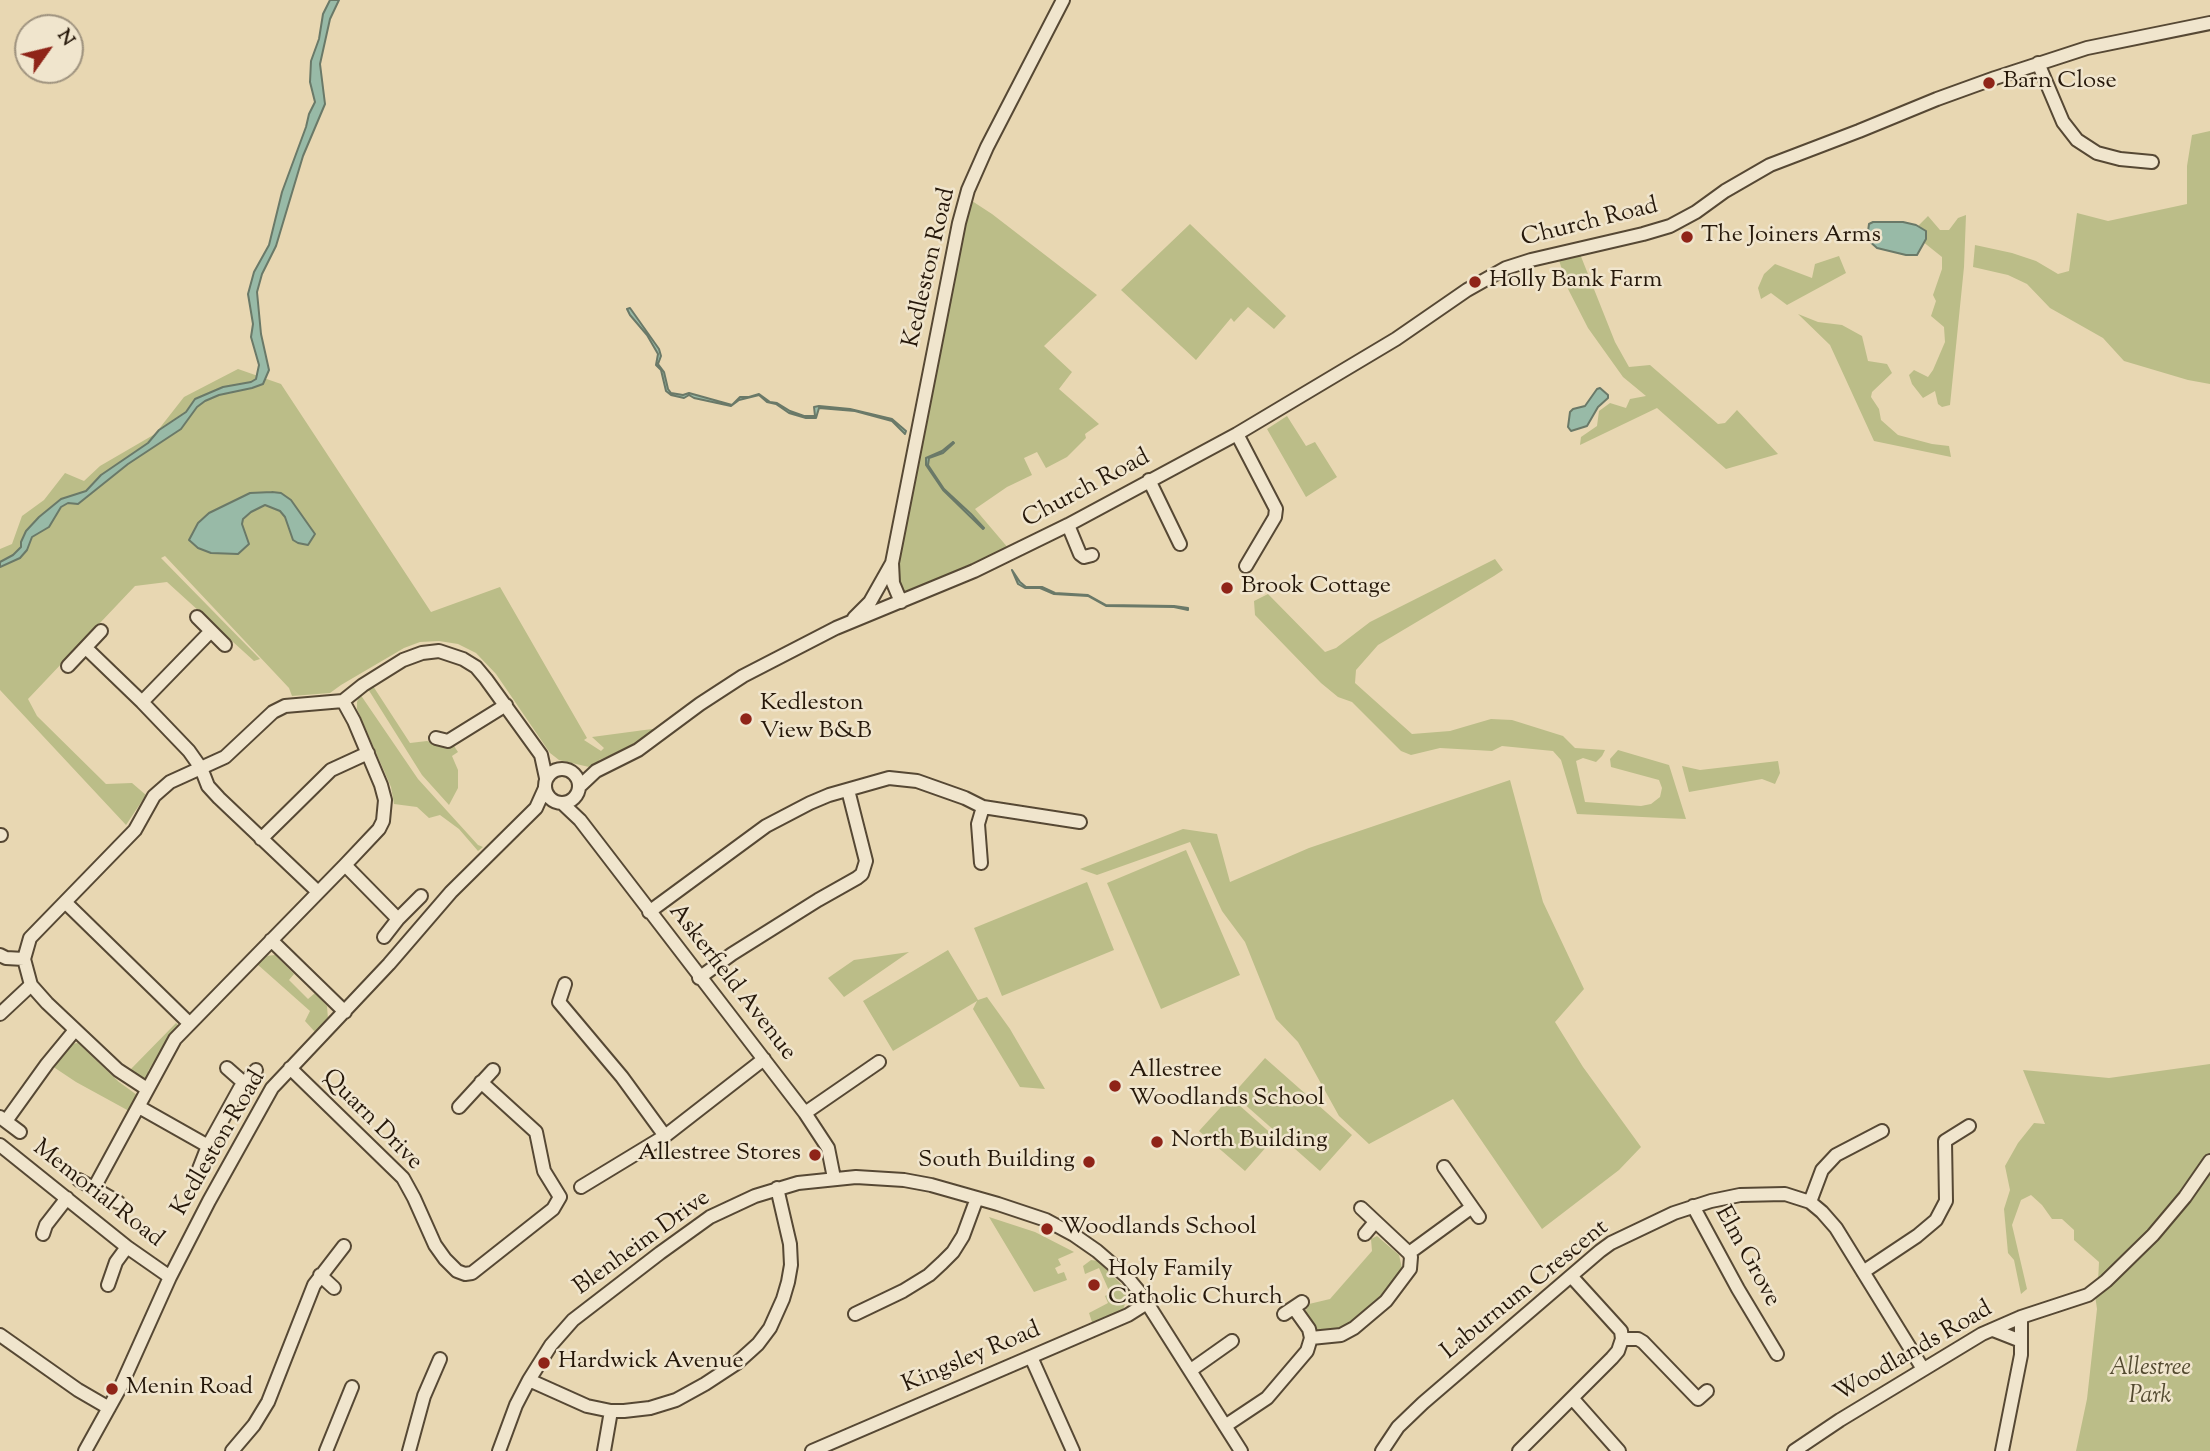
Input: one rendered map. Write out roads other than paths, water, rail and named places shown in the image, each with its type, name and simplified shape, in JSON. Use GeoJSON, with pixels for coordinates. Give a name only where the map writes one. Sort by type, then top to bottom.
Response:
{"type":"FeatureCollection","features":[{"type":"Feature","properties":{"kind":"street","name":"Kedleston Road"},"geometry":{"type":"LineString","coordinates":[[578,791],[596,771],[638,750],[719,690],[848,623],[897,604],[892,563],[959,223],[968,190],[987,147],[1063,0]]}},
{"type":"Feature","properties":{"kind":"street","name":"Church Road"},"geometry":{"type":"LineString","coordinates":[[897,604],[974,571],[1068,525],[1237,434],[1396,339],[1467,290],[1506,268],[1670,226],[1770,165],[1944,96],[2038,63],[2114,41],[2210,23]]}},
{"type":"Feature","properties":{"kind":"street"},"geometry":{"type":"LineString","coordinates":[[2038,63],[2063,122],[2077,140],[2096,153],[2120,159],[2152,162]]}},
{"type":"Feature","properties":{"kind":"street"},"geometry":{"type":"LineString","coordinates":[[1237,434],[1276,509],[1275,517],[1246,566]]}},
{"type":"Feature","properties":{"kind":"street"},"geometry":{"type":"LineString","coordinates":[[1149,480],[1180,544]]}},
{"type":"Feature","properties":{"kind":"street"},"geometry":{"type":"LineString","coordinates":[[1068,525],[1080,554],[1084,557],[1092,555]]}},
{"type":"Feature","properties":{"kind":"street","name":"Kedleston Road"},"geometry":{"type":"LineString","coordinates":[[848,623],[864,609],[892,563]]}},
{"type":"Feature","properties":{"kind":"street"},"geometry":{"type":"LineString","coordinates":[[882,582],[897,604]]}},
{"type":"Feature","properties":{"kind":"street"},"geometry":{"type":"LineString","coordinates":[[197,617],[226,645]]}},
{"type":"Feature","properties":{"kind":"street"},"geometry":{"type":"LineString","coordinates":[[68,666],[101,631]]}},
{"type":"Feature","properties":{"kind":"street"},"geometry":{"type":"LineString","coordinates":[[142,702],[211,631]]}},
{"type":"Feature","properties":{"kind":"street"},"geometry":{"type":"LineString","coordinates":[[86,648],[189,751],[201,768],[208,786],[318,892]]}},
{"type":"Feature","properties":{"kind":"street"},"geometry":{"type":"LineString","coordinates":[[147,1089],[118,1070],[31,985],[24,960],[30,939],[135,830],[160,790],[170,782],[234,750],[273,712],[285,706],[343,701],[403,660],[422,653],[439,651],[463,659],[476,667],[541,755],[578,779],[578,791],[570,801],[550,799],[541,755]]}},
{"type":"Feature","properties":{"kind":"street"},"geometry":{"type":"LineString","coordinates":[[94,1188],[175,1039],[379,829],[385,811],[381,785],[343,701]]}},
{"type":"Feature","properties":{"kind":"street"},"geometry":{"type":"LineString","coordinates":[[436,738],[459,743],[506,705]]}},
{"type":"Feature","properties":{"kind":"street"},"geometry":{"type":"LineString","coordinates":[[261,839],[331,770],[368,753]]}},
{"type":"Feature","properties":{"kind":"street"},"geometry":{"type":"LineString","coordinates":[[545,783],[553,770],[567,770]]}},
{"type":"Feature","properties":{"kind":"street","name":"Kedleston Road"},"geometry":{"type":"LineString","coordinates":[[567,770],[596,771]]}},
{"type":"Feature","properties":{"kind":"street"},"geometry":{"type":"LineString","coordinates":[[649,912],[766,826],[810,803],[889,778],[908,779],[983,807],[1048,822],[1080,822]]}},
{"type":"Feature","properties":{"kind":"street","name":"Kedleston Road"},"geometry":{"type":"LineString","coordinates":[[85,1451],[125,1378],[170,1276],[265,1099],[290,1068],[345,1012],[452,892],[536,808],[545,783]]}},
{"type":"Feature","properties":{"kind":"street"},"geometry":{"type":"LineString","coordinates":[[699,978],[741,948],[862,874],[866,861],[848,790]]}},
{"type":"Feature","properties":{"kind":"street","name":"Askerfield Avenue"},"geometry":{"type":"LineString","coordinates":[[578,791],[580,820]]}},
{"type":"Feature","properties":{"kind":"street","name":"Kedleston Road"},"geometry":{"type":"LineString","coordinates":[[536,808],[559,802]]}},
{"type":"Feature","properties":{"kind":"street","name":"Askerfield Avenue"},"geometry":{"type":"LineString","coordinates":[[559,802],[580,820],[699,978],[806,1113],[828,1147],[834,1178]]}},
{"type":"Feature","properties":{"kind":"street"},"geometry":{"type":"LineString","coordinates":[[981,863],[986,847],[978,824],[983,807]]}},
{"type":"Feature","properties":{"kind":"street"},"geometry":{"type":"LineString","coordinates":[[345,865],[398,919]]}},
{"type":"Feature","properties":{"kind":"street"},"geometry":{"type":"LineString","coordinates":[[384,937],[421,896]]}},
{"type":"Feature","properties":{"kind":"street"},"geometry":{"type":"LineString","coordinates":[[65,902],[188,1023]]}},
{"type":"Feature","properties":{"kind":"street"},"geometry":{"type":"LineString","coordinates":[[271,940],[345,1012]]}},
{"type":"Feature","properties":{"kind":"street"},"geometry":{"type":"LineString","coordinates":[[0,955],[24,960]]}},
{"type":"Feature","properties":{"kind":"street"},"geometry":{"type":"LineString","coordinates":[[0,1014],[31,985]]}},
{"type":"Feature","properties":{"kind":"street"},"geometry":{"type":"LineString","coordinates":[[546,1008],[559,1002],[565,985]]}},
{"type":"Feature","properties":{"kind":"street"},"geometry":{"type":"LineString","coordinates":[[559,1002],[622,1077],[665,1136]]}},
{"type":"Feature","properties":{"kind":"street"},"geometry":{"type":"LineString","coordinates":[[20,1132],[3,1119],[75,1030]]}},
{"type":"Feature","properties":{"kind":"street"},"geometry":{"type":"LineString","coordinates":[[581,1186],[665,1136],[764,1059]]}},
{"type":"Feature","properties":{"kind":"street"},"geometry":{"type":"LineString","coordinates":[[227,1068],[244,1083]]}},
{"type":"Feature","properties":{"kind":"street","name":"Quarn Drive"},"geometry":{"type":"LineString","coordinates":[[290,1068],[403,1178],[435,1245],[445,1259],[461,1273],[472,1273],[554,1209],[560,1197],[544,1171],[536,1132],[481,1082]]}},
{"type":"Feature","properties":{"kind":"street"},"geometry":{"type":"LineString","coordinates":[[806,1113],[876,1068]]}},
{"type":"Feature","properties":{"kind":"street"},"geometry":{"type":"LineString","coordinates":[[199,1169],[208,1146],[244,1083],[256,1070]]}},
{"type":"Feature","properties":{"kind":"street"},"geometry":{"type":"LineString","coordinates":[[459,1107],[493,1070]]}},
{"type":"Feature","properties":{"kind":"street"},"geometry":{"type":"LineString","coordinates":[[139,1107],[208,1146]]}},
{"type":"Feature","properties":{"kind":"street"},"geometry":{"type":"LineString","coordinates":[[1863,1272],[1936,1220],[1945,1201],[1939,1142],[1969,1126]]}},
{"type":"Feature","properties":{"kind":"street"},"geometry":{"type":"LineString","coordinates":[[1882,1131],[1836,1155],[1822,1170],[1810,1202],[1829,1219],[1923,1369]]}},
{"type":"Feature","properties":{"kind":"street","name":"Memorial Road"},"geometry":{"type":"LineString","coordinates":[[0,1145],[127,1247],[170,1276]]}},
{"type":"Feature","properties":{"kind":"street","name":"Woodlands Road"},"geometry":{"type":"LineString","coordinates":[[1794,1451],[1923,1369],[1993,1330],[2021,1317],[2088,1295],[2153,1235],[2185,1197],[2210,1161]]}},
{"type":"Feature","properties":{"kind":"street"},"geometry":{"type":"LineString","coordinates":[[1409,1253],[1476,1212],[1444,1167]]}},
{"type":"Feature","properties":{"kind":"street","name":"Blenheim Drive"},"geometry":{"type":"LineString","coordinates":[[499,1451],[505,1431],[529,1380],[551,1345],[573,1320],[692,1228],[719,1212],[777,1188],[834,1178],[878,1178],[931,1185],[1046,1220],[1074,1235],[1115,1266],[1136,1288],[1241,1451]]}},
{"type":"Feature","properties":{"kind":"street"},"geometry":{"type":"LineString","coordinates":[[79,1181],[118,1202]]}},
{"type":"Feature","properties":{"kind":"street"},"geometry":{"type":"LineString","coordinates":[[529,1380],[587,1406],[611,1411],[650,1408],[687,1395],[737,1363],[764,1336],[783,1299],[790,1265],[788,1232],[777,1188]]}},
{"type":"Feature","properties":{"kind":"street","name":"Laburnum Crescent"},"geometry":{"type":"LineString","coordinates":[[1382,1451],[1398,1427],[1423,1403],[1611,1243],[1693,1206],[1724,1198],[1785,1194],[1810,1202]]}},
{"type":"Feature","properties":{"kind":"street"},"geometry":{"type":"LineString","coordinates":[[43,1234],[46,1225],[67,1198]]}},
{"type":"Feature","properties":{"kind":"street"},"geometry":{"type":"LineString","coordinates":[[855,1314],[903,1291],[929,1275],[942,1263],[963,1236],[977,1198]]}},
{"type":"Feature","properties":{"kind":"street","name":"Elm Grove"},"geometry":{"type":"LineString","coordinates":[[1693,1206],[1738,1289],[1767,1325],[1777,1354]]}},
{"type":"Feature","properties":{"kind":"street"},"geometry":{"type":"LineString","coordinates":[[1311,1338],[1341,1335],[1354,1328],[1386,1301],[1406,1277],[1411,1263],[1409,1253],[1361,1208]]}},
{"type":"Feature","properties":{"kind":"street"},"geometry":{"type":"LineString","coordinates":[[1364,1234],[1375,1222]]}},
{"type":"Feature","properties":{"kind":"street"},"geometry":{"type":"LineString","coordinates":[[232,1451],[254,1425],[268,1402],[307,1300],[320,1275],[344,1246]]}},
{"type":"Feature","properties":{"kind":"street"},"geometry":{"type":"LineString","coordinates":[[108,1285],[116,1262],[127,1247]]}},
{"type":"Feature","properties":{"kind":"street"},"geometry":{"type":"LineString","coordinates":[[320,1275],[334,1288]]}},
{"type":"Feature","properties":{"kind":"street"},"geometry":{"type":"LineString","coordinates":[[1519,1451],[1612,1358],[1622,1339],[1621,1331],[1571,1276]]}},
{"type":"Feature","properties":{"kind":"street","name":"Kingsley Road"},"geometry":{"type":"LineString","coordinates":[[812,1451],[839,1445],[1128,1315],[1147,1303]]}},
{"type":"Feature","properties":{"kind":"street"},"geometry":{"type":"LineString","coordinates":[[1225,1426],[1275,1391],[1304,1355],[1311,1338],[1309,1329],[1293,1308]]}},
{"type":"Feature","properties":{"kind":"street"},"geometry":{"type":"LineString","coordinates":[[2002,1451],[2020,1362],[2021,1317]]}},
{"type":"Feature","properties":{"kind":"street"},"geometry":{"type":"LineString","coordinates":[[1993,1330],[2021,1341]]}},
{"type":"Feature","properties":{"kind":"street"},"geometry":{"type":"LineString","coordinates":[[0,1335],[95,1402],[109,1408]]}},
{"type":"Feature","properties":{"kind":"street"},"geometry":{"type":"LineString","coordinates":[[1622,1339],[1638,1339],[1643,1342],[1698,1399],[1707,1391]]}},
{"type":"Feature","properties":{"kind":"street"},"geometry":{"type":"LineString","coordinates":[[1191,1370],[1232,1341]]}},
{"type":"Feature","properties":{"kind":"street"},"geometry":{"type":"LineString","coordinates":[[1031,1357],[1073,1451]]}},
{"type":"Feature","properties":{"kind":"street"},"geometry":{"type":"LineString","coordinates":[[409,1451],[424,1396],[440,1359]]}},
{"type":"Feature","properties":{"kind":"street"},"geometry":{"type":"LineString","coordinates":[[326,1451],[352,1387]]}},
{"type":"Feature","properties":{"kind":"street"},"geometry":{"type":"LineString","coordinates":[[1572,1398],[1619,1451]]}},
{"type":"Feature","properties":{"kind":"street"},"geometry":{"type":"LineString","coordinates":[[604,1451],[611,1411]]}},
{"type":"Feature","properties":{"kind":"place","name":"Barn Close"},"geometry":{"type":"Point","coordinates":[1989,83]}},
{"type":"Feature","properties":{"kind":"place","name":"The Joiners Arms"},"geometry":{"type":"Point","coordinates":[1687,237]}},
{"type":"Feature","properties":{"kind":"place","name":"Holly Bank Farm"},"geometry":{"type":"Point","coordinates":[1475,282]}},
{"type":"Feature","properties":{"kind":"place","name":"Brook Cottage"},"geometry":{"type":"Point","coordinates":[1227,588]}},
{"type":"Feature","properties":{"kind":"place","name":"Kedleston View B&B"},"geometry":{"type":"Point","coordinates":[746,719]}},
{"type":"Feature","properties":{"kind":"place","name":"Allestree Woodlands School"},"geometry":{"type":"Point","coordinates":[1115,1086]}},
{"type":"Feature","properties":{"kind":"place","name":"North Building"},"geometry":{"type":"Point","coordinates":[1157,1142]}},
{"type":"Feature","properties":{"kind":"place","name":"Allestree Stores"},"geometry":{"type":"Point","coordinates":[815,1155]}},
{"type":"Feature","properties":{"kind":"place","name":"South Building"},"geometry":{"type":"Point","coordinates":[1089,1162]}},
{"type":"Feature","properties":{"kind":"place","name":"Woodlands School"},"geometry":{"type":"Point","coordinates":[1047,1229]}},
{"type":"Feature","properties":{"kind":"place","name":"Holy Family Catholic Church"},"geometry":{"type":"Point","coordinates":[1094,1285]}},
{"type":"Feature","properties":{"kind":"place","name":"Hardwick Avenue"},"geometry":{"type":"Point","coordinates":[544,1363]}},
{"type":"Feature","properties":{"kind":"place","name":"Menin Road"},"geometry":{"type":"Point","coordinates":[112,1389]}},
{"type":"Feature","properties":{"kind":"park label","name":"Allestree Park"},"geometry":{"type":"Point","coordinates":[2150,1384]}}]}
